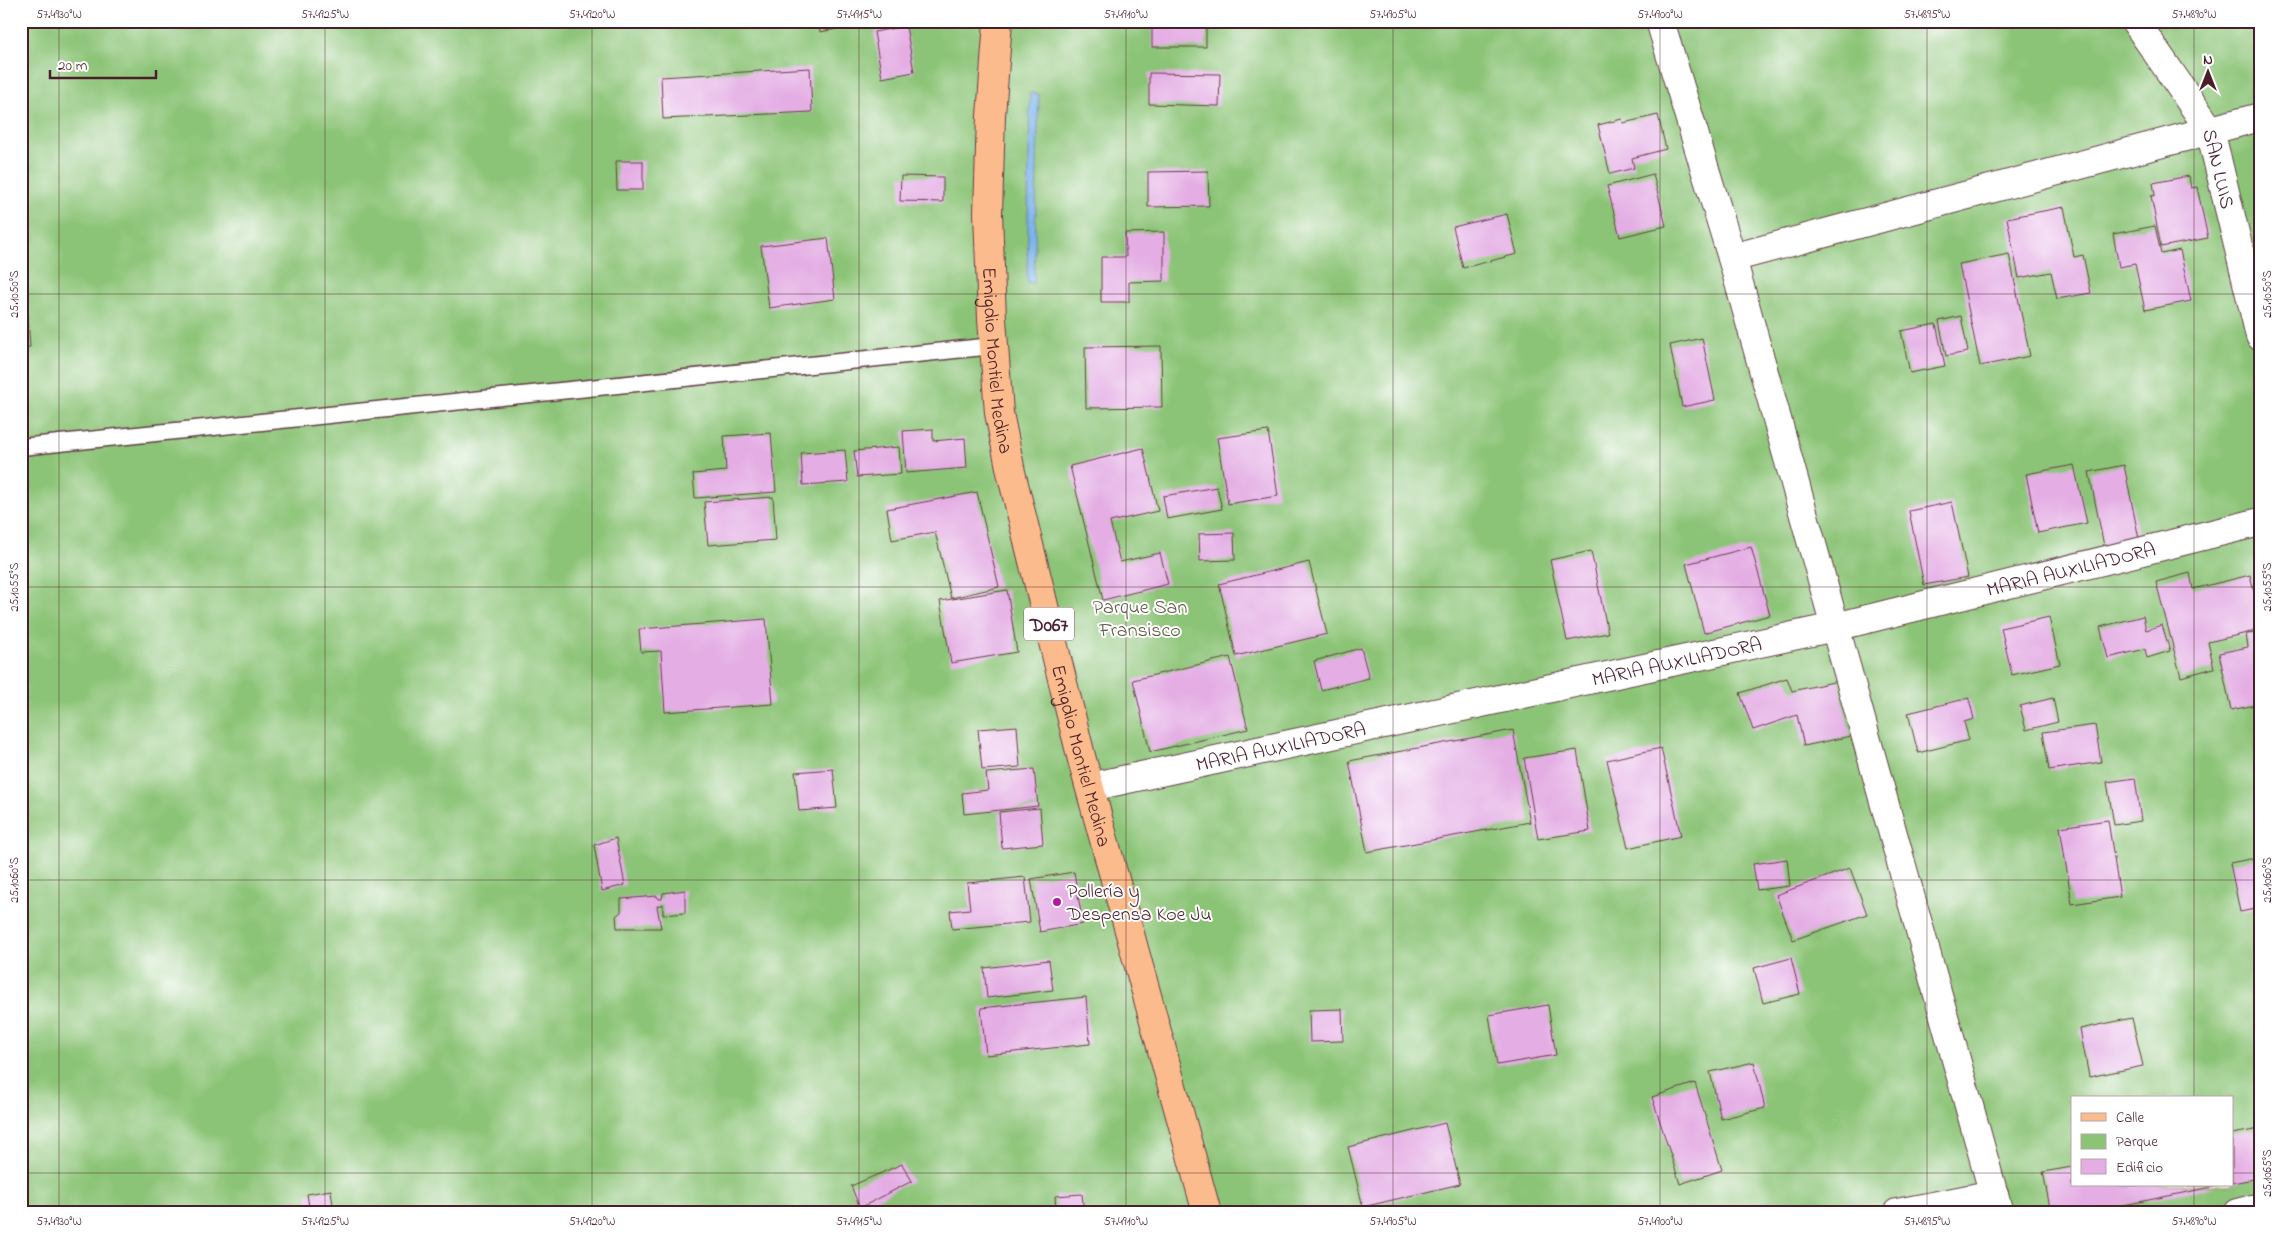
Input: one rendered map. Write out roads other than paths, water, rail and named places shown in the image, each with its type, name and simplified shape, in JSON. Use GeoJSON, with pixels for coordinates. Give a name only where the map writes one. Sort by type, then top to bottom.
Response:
{"type":"FeatureCollection","features":[{"type":"Feature","properties":{"kind":"main road","name":"Emigdio Montiel Medina"},"geometry":{"type":"LineString","coordinates":[[998,21],[991,116],[989,203],[993,346],[999,413],[1011,472],[1090,787],[1208,1213]]}},
{"type":"Feature","properties":{"kind":"street"},"geometry":{"type":"LineString","coordinates":[[1660,21],[1732,258],[1997,1203],[1897,1213]]}},
{"type":"Feature","properties":{"kind":"street","name":"SAN LUIS"},"geometry":{"type":"LineString","coordinates":[[2134,21],[2210,130],[2260,336]]}},
{"type":"Feature","properties":{"kind":"street"},"geometry":{"type":"LineString","coordinates":[[1732,258],[2260,117]]}},
{"type":"Feature","properties":{"kind":"street","name":"MARIA AUXILIADORA"},"geometry":{"type":"LineString","coordinates":[[1090,787],[1835,627],[2260,522]]}},
{"type":"Feature","properties":{"kind":"street"},"geometry":{"type":"LineString","coordinates":[[2237,1213],[2260,1208]]}},
{"type":"Feature","properties":{"kind":"lane"},"geometry":{"type":"LineString","coordinates":[[21,447],[993,346]]}},
{"type":"Feature","properties":{"kind":"water"},"geometry":{"type":"Polygon","coordinates":[[[1030,93],[1039,94],[1034,283],[1027,282],[1030,93]]]}},
{"type":"Feature","properties":{"kind":"place","name":"Pollería y Despensa Koe Ju"},"geometry":{"type":"Point","coordinates":[1057,902]}},
{"type":"Feature","properties":{"kind":"park label","name":"Parque San Fransisco"},"geometry":{"type":"Point","coordinates":[1140,618]}}]}
